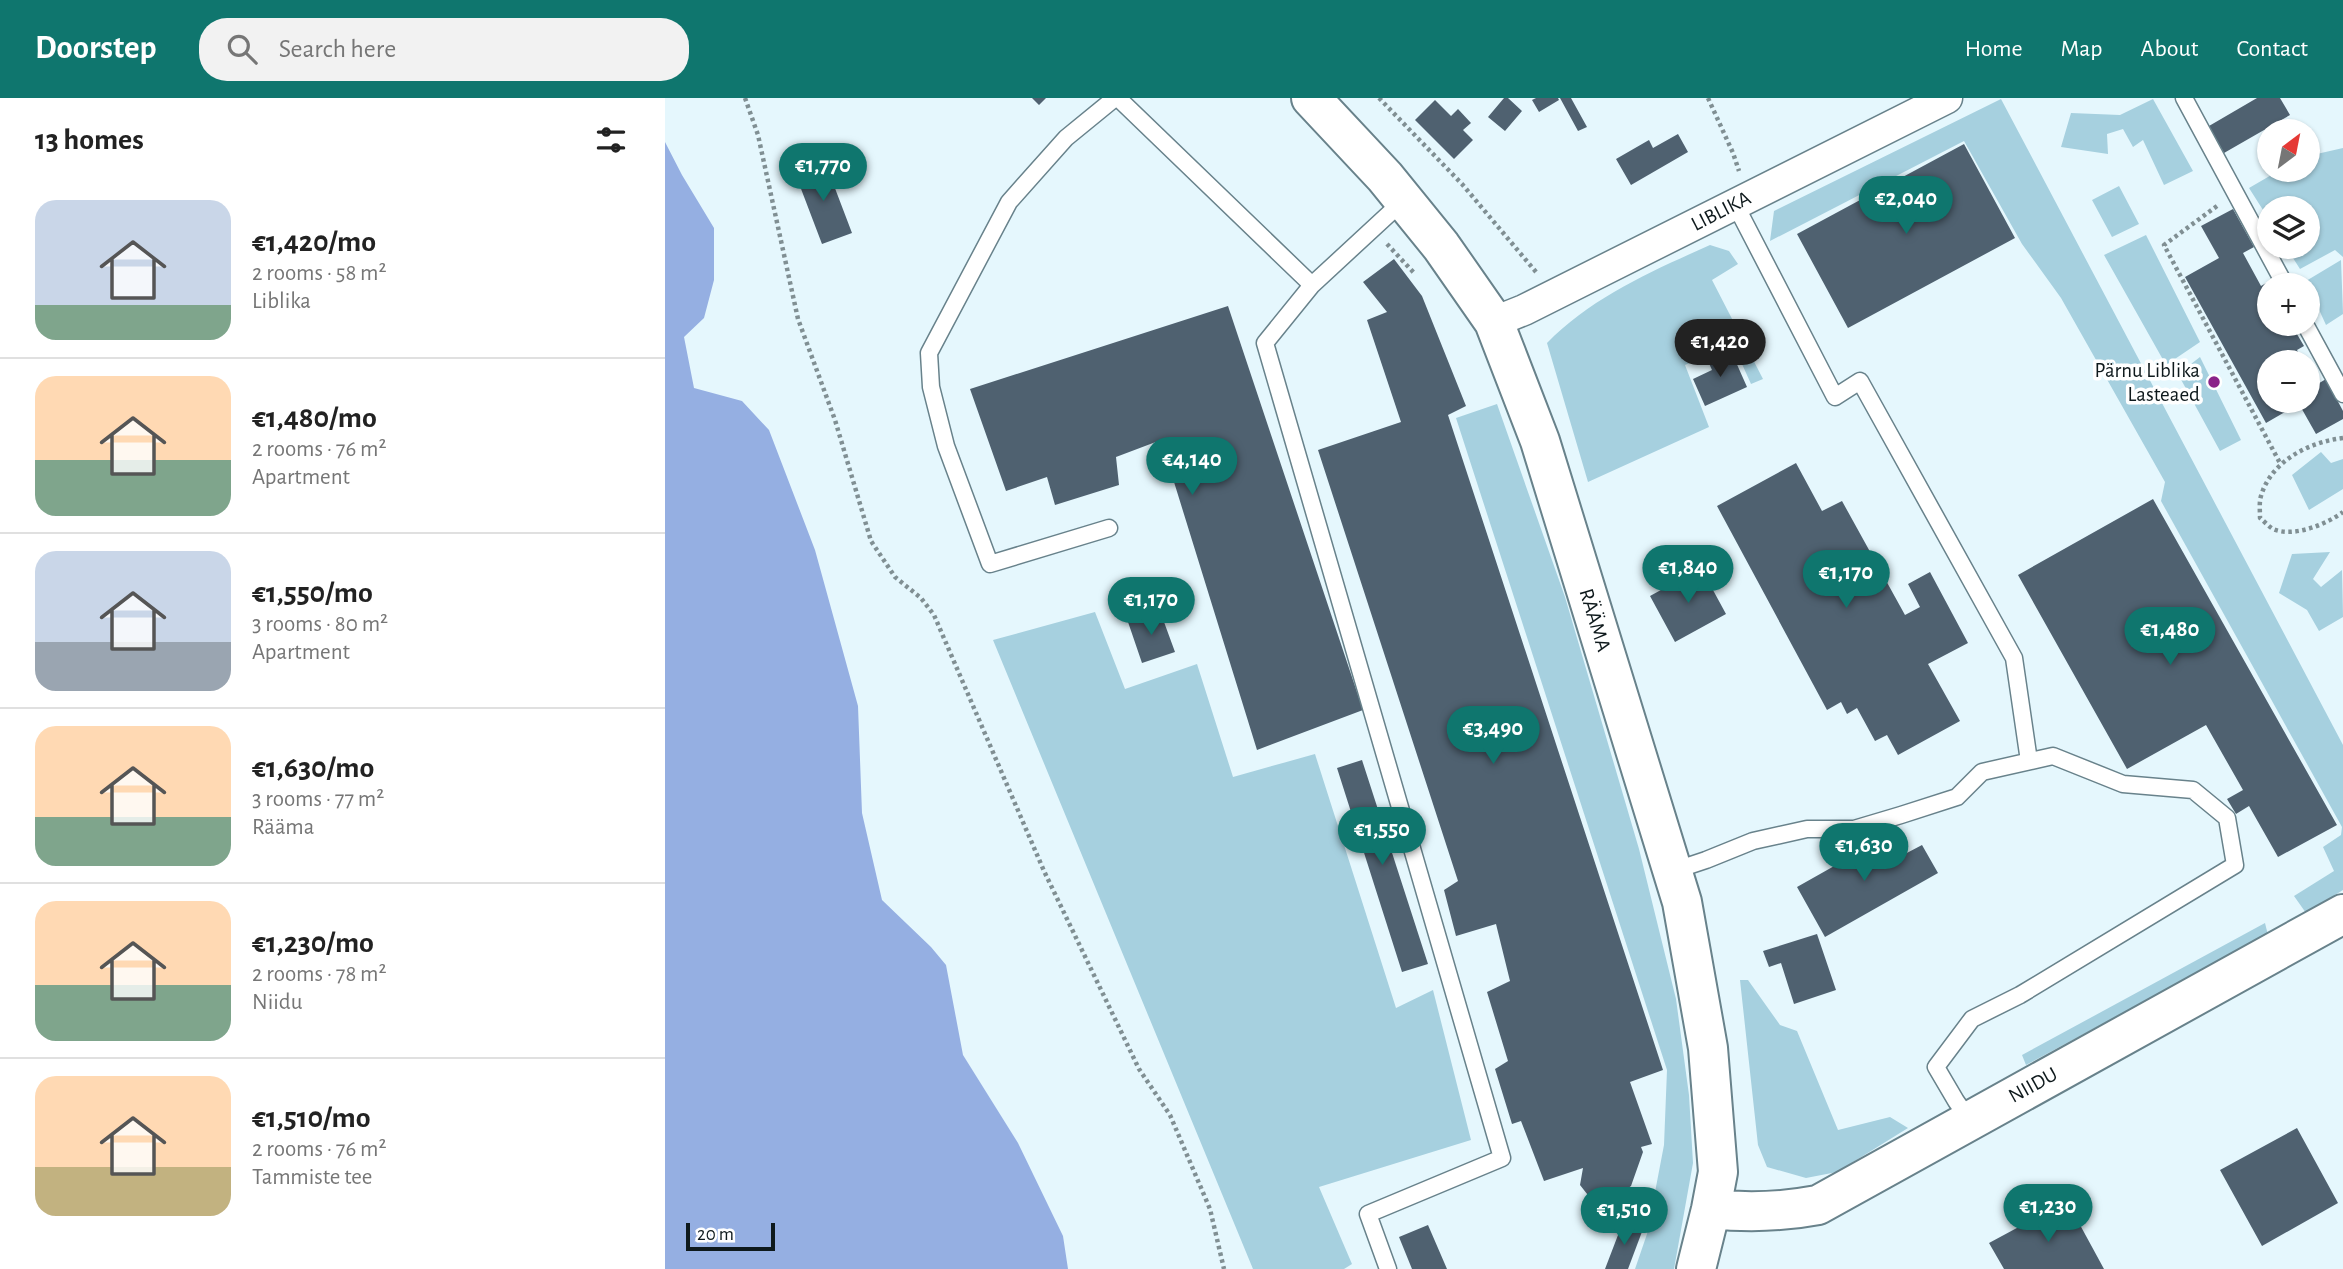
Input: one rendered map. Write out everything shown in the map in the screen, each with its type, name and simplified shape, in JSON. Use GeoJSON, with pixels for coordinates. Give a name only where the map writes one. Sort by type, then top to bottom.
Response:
{"type":"FeatureCollection","features":[{"type":"Feature","properties":{"kind":"main road","name":"RÄÄMA"},"geometry":{"type":"LineString","coordinates":[[1311,98],[1404,200],[1441,246],[1493,323],[1540,441],[1682,902],[1708,1048],[1718,1172],[1696,1269]]}},
{"type":"Feature","properties":{"kind":"main road","name":"NIIDU"},"geometry":{"type":"LineString","coordinates":[[1711,1209],[1753,1213],[1818,1205],[2343,914]]}},
{"type":"Feature","properties":{"kind":"street","name":"LIBLIKA"},"geometry":{"type":"LineString","coordinates":[[1493,323],[1555,295],[1947,98]]}},
{"type":"Feature","properties":{"kind":"lane"},"geometry":{"type":"LineString","coordinates":[[1109,528],[990,564],[946,446],[931,387],[929,353],[1009,202],[1066,138],[1117,98],[1312,285]]}},
{"type":"Feature","properties":{"kind":"lane"},"geometry":{"type":"LineString","coordinates":[[2184,98],[2278,273]]}},
{"type":"Feature","properties":{"kind":"lane"},"geometry":{"type":"LineString","coordinates":[[1388,1269],[1367,1214],[1502,1158],[1265,343],[1312,285],[1404,200]]}},
{"type":"Feature","properties":{"kind":"lane"},"geometry":{"type":"LineString","coordinates":[[1741,201],[1835,397],[1860,381],[2014,658],[2029,761]]}},
{"type":"Feature","properties":{"kind":"lane"},"geometry":{"type":"LineString","coordinates":[[2312,336],[2343,394]]}},
{"type":"Feature","properties":{"kind":"lane"},"geometry":{"type":"LineString","coordinates":[[1672,871],[1753,841],[1807,830],[1854,829],[1901,816],[1957,797],[1982,772],[2053,756],[2123,784],[2193,790],[2227,818],[2235,865],[2020,995],[1972,1019],[1936,1067],[1970,1121]]}},
{"type":"Feature","properties":{"kind":"path"},"geometry":{"type":"LineString","coordinates":[[745,98],[758,135],[798,319],[835,421],[871,541],[895,577],[922,598],[934,615],[1044,871],[1139,1069],[1170,1115],[1210,1209],[1224,1269]]}},
{"type":"Feature","properties":{"kind":"path"},"geometry":{"type":"LineString","coordinates":[[1379,98],[1462,184],[1555,295]]}},
{"type":"Feature","properties":{"kind":"path"},"geometry":{"type":"LineString","coordinates":[[1708,98],[1733,153],[1741,201]]}},
{"type":"Feature","properties":{"kind":"path"},"geometry":{"type":"LineString","coordinates":[[2235,193],[2164,245],[2281,465]]}},
{"type":"Feature","properties":{"kind":"path"},"geometry":{"type":"LineString","coordinates":[[1373,229],[1415,274]]}},
{"type":"Feature","properties":{"kind":"path"},"geometry":{"type":"LineString","coordinates":[[2343,438],[2329,439],[2308,447],[2270,475],[2260,498],[2260,518],[2272,528],[2283,531],[2305,530],[2343,512]]}},
{"type":"Feature","properties":{"kind":"shaded area"},"geometry":{"type":"Polygon","coordinates":[[[2001,99],[2343,745],[2343,890],[2306,913],[2294,896],[2334,871],[2323,847],[2341,835],[2342,827],[2161,501],[2165,482],[2061,298],[2022,244],[1964,141],[1770,241],[1774,211],[2001,99]]]}},
{"type":"Feature","properties":{"kind":"shaded area"},"geometry":{"type":"Polygon","coordinates":[[[2153,99],[2193,171],[2164,185],[2143,140],[2133,147],[2123,129],[2107,134],[2108,154],[2061,147],[2071,113],[2120,115],[2153,99]]]}},
{"type":"Feature","properties":{"kind":"shaded area"},"geometry":{"type":"Polygon","coordinates":[[[2343,148],[2343,257],[2335,250],[2320,258],[2320,196],[2257,196],[2257,201],[2249,188],[2259,182],[2321,182],[2321,153],[2343,148]]]}},
{"type":"Feature","properties":{"kind":"shaded area"},"geometry":{"type":"Polygon","coordinates":[[[2119,186],[2139,224],[2112,237],[2092,200],[2119,186]]]}},
{"type":"Feature","properties":{"kind":"shaded area"},"geometry":{"type":"Polygon","coordinates":[[[2146,235],[2200,342],[2166,365],[2104,255],[2146,235]]]}},
{"type":"Feature","properties":{"kind":"shaded area"},"geometry":{"type":"Polygon","coordinates":[[[1710,245],[1729,251],[1738,264],[1712,280],[1763,379],[1751,384],[1733,344],[1685,365],[1709,427],[1588,482],[1547,343],[1583,312],[1624,286],[1710,245]]]}},
{"type":"Feature","properties":{"kind":"shaded area"},"geometry":{"type":"Polygon","coordinates":[[[2294,259],[2318,259],[2300,269],[2294,259]]]}},
{"type":"Feature","properties":{"kind":"shaded area"},"geometry":{"type":"Polygon","coordinates":[[[2341,260],[2343,314],[2326,325],[2320,312],[2319,273],[2341,260]]]}},
{"type":"Feature","properties":{"kind":"shaded area"},"geometry":{"type":"Polygon","coordinates":[[[2200,357],[2241,440],[2220,451],[2178,374],[2200,357]]]}},
{"type":"Feature","properties":{"kind":"shaded area"},"geometry":{"type":"Polygon","coordinates":[[[1497,404],[1565,597],[1639,849],[1676,999],[1689,1095],[1693,1163],[1674,1269],[1635,1269],[1647,1234],[1664,1145],[1667,1070],[1456,418],[1497,404]]]}},
{"type":"Feature","properties":{"kind":"shaded area"},"geometry":{"type":"Polygon","coordinates":[[[2321,452],[2331,463],[2343,459],[2343,489],[2309,510],[2292,475],[2321,452]]]}},
{"type":"Feature","properties":{"kind":"shaded area"},"geometry":{"type":"Polygon","coordinates":[[[2330,552],[2313,579],[2321,587],[2342,570],[2343,617],[2319,631],[2307,610],[2279,593],[2292,554],[2330,552]]]}},
{"type":"Feature","properties":{"kind":"shaded area"},"geometry":{"type":"Polygon","coordinates":[[[1095,612],[1125,689],[1197,664],[1233,777],[1315,754],[1396,1008],[1433,990],[1471,1140],[1319,1187],[1352,1264],[1344,1269],[1253,1269],[993,640],[1095,612]]]}},
{"type":"Feature","properties":{"kind":"shaded area"},"geometry":{"type":"Polygon","coordinates":[[[2265,923],[2268,935],[2026,1065],[2022,1055],[2265,923]]]}},
{"type":"Feature","properties":{"kind":"shaded area"},"geometry":{"type":"Polygon","coordinates":[[[1740,980],[1748,980],[1780,1025],[1797,1031],[1838,1130],[1890,1117],[1908,1128],[1837,1172],[1806,1178],[1767,1167],[1758,1145],[1740,980]]]}},
{"type":"Feature","properties":{"kind":"water"},"geometry":{"type":"Polygon","coordinates":[[[665,142],[714,228],[714,280],[704,318],[684,337],[694,388],[742,401],[769,430],[815,550],[858,706],[862,813],[882,900],[946,965],[963,1055],[1018,1143],[1063,1236],[1068,1269],[665,1269],[665,142]]]}},
{"type":"Feature","properties":{"kind":"building"},"geometry":{"type":"Polygon","coordinates":[[[1032,98],[1046,98],[1039,105],[1032,98]]]}},
{"type":"Feature","properties":{"kind":"building"},"geometry":{"type":"Polygon","coordinates":[[[1504,98],[1508,98],[1522,111],[1505,131],[1488,117],[1504,98]]]}},
{"type":"Feature","properties":{"kind":"building"},"geometry":{"type":"Polygon","coordinates":[[[1560,98],[1571,98],[1587,127],[1578,131],[1560,98]]]}},
{"type":"Feature","properties":{"kind":"building"},"geometry":{"type":"Polygon","coordinates":[[[2257,98],[2280,98],[2290,115],[2283,119],[2257,119],[2257,134],[2224,153],[2209,126],[2257,98]]]}},
{"type":"Feature","properties":{"kind":"building"},"geometry":{"type":"Polygon","coordinates":[[[1435,100],[1451,116],[1458,109],[1471,123],[1463,130],[1473,140],[1454,159],[1415,120],[1435,100]]]}},
{"type":"Feature","properties":{"kind":"building"},"geometry":{"type":"Polygon","coordinates":[[[1532,100],[1559,100],[1539,112],[1532,100]]]}},
{"type":"Feature","properties":{"kind":"building"},"geometry":{"type":"Polygon","coordinates":[[[1678,134],[1688,152],[1631,185],[1616,159],[1649,140],[1653,148],[1678,134]]]}},
{"type":"Feature","properties":{"kind":"building"},"geometry":{"type":"Polygon","coordinates":[[[1964,144],[2015,238],[1848,328],[1797,234],[1964,144]]]}},
{"type":"Feature","properties":{"kind":"building"},"geometry":{"type":"Polygon","coordinates":[[[825,162],[852,233],[822,244],[795,173],[825,162]]]}},
{"type":"Feature","properties":{"kind":"building"},"geometry":{"type":"Polygon","coordinates":[[[2233,209],[2254,247],[2243,253],[2257,279],[2257,336],[2298,336],[2304,346],[2297,350],[2257,350],[2257,407],[2185,277],[2219,258],[2201,226],[2233,209]]]}},
{"type":"Feature","properties":{"kind":"building"},"geometry":{"type":"Polygon","coordinates":[[[1394,259],[1422,296],[1466,406],[1448,415],[1663,1070],[1630,1082],[1652,1144],[1641,1147],[1643,1152],[1631,1186],[1612,1200],[1591,1199],[1580,1185],[1583,1168],[1544,1181],[1521,1121],[1512,1124],[1495,1069],[1508,1061],[1487,992],[1510,981],[1496,924],[1456,936],[1444,890],[1458,881],[1318,450],[1401,422],[1367,320],[1387,312],[1363,282],[1394,259]]]}},
{"type":"Feature","properties":{"kind":"building"},"geometry":{"type":"Polygon","coordinates":[[[1228,306],[1363,710],[1257,750],[1161,440],[1116,457],[1119,485],[1055,505],[1047,477],[1006,491],[970,389],[1228,306]]]}},
{"type":"Feature","properties":{"kind":"building"},"geometry":{"type":"Polygon","coordinates":[[[1731,351],[1747,387],[1705,406],[1693,379],[1712,370],[1708,361],[1731,351]]]}},
{"type":"Feature","properties":{"kind":"building"},"geometry":{"type":"Polygon","coordinates":[[[2326,379],[2343,411],[2343,419],[2316,434],[2304,413],[2320,413],[2320,383],[2326,379]]]}},
{"type":"Feature","properties":{"kind":"building"},"geometry":{"type":"Polygon","coordinates":[[[2260,413],[2283,413],[2266,423],[2260,413]]]}},
{"type":"Feature","properties":{"kind":"building"},"geometry":{"type":"Polygon","coordinates":[[[1796,463],[1822,511],[1842,501],[1905,615],[1920,607],[1908,584],[1930,572],[1968,643],[1928,664],[1960,721],[1898,755],[1887,735],[1875,741],[1857,708],[1847,714],[1841,702],[1827,710],[1717,506],[1796,463]]]}},
{"type":"Feature","properties":{"kind":"building"},"geometry":{"type":"Polygon","coordinates":[[[2153,499],[2337,825],[2278,857],[2249,806],[2236,814],[2227,799],[2243,790],[2206,725],[2127,769],[2018,575],[2153,499]]]}},
{"type":"Feature","properties":{"kind":"building"},"geometry":{"type":"Polygon","coordinates":[[[1701,568],[1726,614],[1675,642],[1650,596],[1701,568]]]}},
{"type":"Feature","properties":{"kind":"building"},"geometry":{"type":"Polygon","coordinates":[[[1160,611],[1175,652],[1142,663],[1128,622],[1160,611]]]}},
{"type":"Feature","properties":{"kind":"building"},"geometry":{"type":"Polygon","coordinates":[[[1362,760],[1428,964],[1402,972],[1337,768],[1362,760]]]}},
{"type":"Feature","properties":{"kind":"building"},"geometry":{"type":"Polygon","coordinates":[[[1891,834],[1903,855],[1922,845],[1938,873],[1825,937],[1797,887],[1891,834]]]}},
{"type":"Feature","properties":{"kind":"building"},"geometry":{"type":"Polygon","coordinates":[[[1817,934],[1836,990],[1794,1004],[1781,963],[1769,967],[1763,951],[1817,934]]]}},
{"type":"Feature","properties":{"kind":"building"},"geometry":{"type":"Polygon","coordinates":[[[2297,1128],[2338,1203],[2262,1246],[2220,1170],[2297,1128]]]}},
{"type":"Feature","properties":{"kind":"building"},"geometry":{"type":"Polygon","coordinates":[[[2067,1201],[2104,1269],[2004,1269],[1989,1243],[2067,1201]]]}},
{"type":"Feature","properties":{"kind":"building"},"geometry":{"type":"Polygon","coordinates":[[[1623,1222],[1643,1229],[1628,1269],[1605,1269],[1623,1222]]]}},
{"type":"Feature","properties":{"kind":"building"},"geometry":{"type":"Polygon","coordinates":[[[1428,1225],[1447,1269],[1412,1269],[1399,1237],[1428,1225]]]}},
{"type":"Feature","properties":{"kind":"place","name":"Pärnu Liblika Lasteaed"},"geometry":{"type":"Point","coordinates":[2214,382]}}]}
